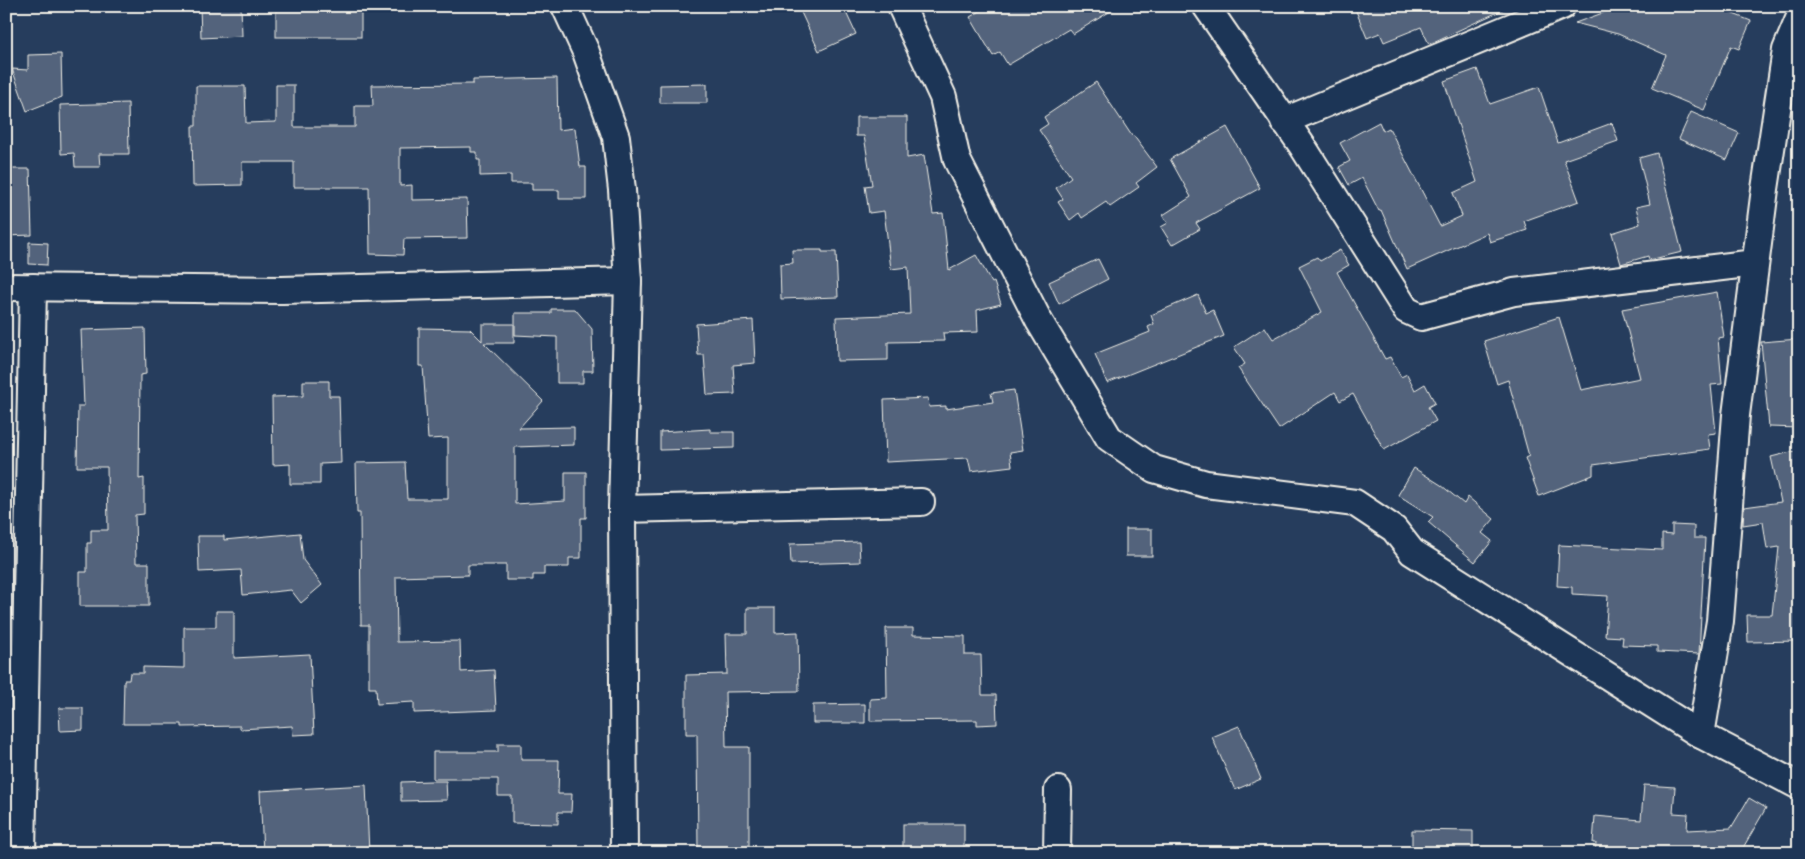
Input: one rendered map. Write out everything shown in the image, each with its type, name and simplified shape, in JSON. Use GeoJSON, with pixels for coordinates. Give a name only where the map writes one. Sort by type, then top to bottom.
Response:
{"type":"FeatureCollection","features":[{"type":"Feature","properties":{"kind":"street"},"geometry":{"type":"LineString","coordinates":[[566,6],[586,52],[616,137],[622,190],[628,281],[622,509],[624,853]]}},
{"type":"Feature","properties":{"kind":"street"},"geometry":{"type":"LineString","coordinates":[[902,6],[943,97],[957,160],[1039,321],[1109,438],[1154,469],[1206,484],[1355,502],[1394,529],[1412,552],[1701,735],[1799,786]]}},
{"type":"Feature","properties":{"kind":"street"},"geometry":{"type":"LineString","coordinates":[[1206,6],[1303,147],[1406,310],[1420,317],[1514,292],[1755,262]]}},
{"type":"Feature","properties":{"kind":"street"},"geometry":{"type":"LineString","coordinates":[[1284,121],[1562,6]]}},
{"type":"Feature","properties":{"kind":"street"},"geometry":{"type":"LineString","coordinates":[[1701,735],[1720,621],[1736,415],[1755,262],[1786,50],[1799,19]]}},
{"type":"Feature","properties":{"kind":"street"},"geometry":{"type":"LineString","coordinates":[[6,287],[282,290],[628,281]]}},
{"type":"Feature","properties":{"kind":"street"},"geometry":{"type":"LineString","coordinates":[[22,853],[33,287]]}},
{"type":"Feature","properties":{"kind":"street"},"geometry":{"type":"LineString","coordinates":[[622,509],[921,502]]}},
{"type":"Feature","properties":{"kind":"street"},"geometry":{"type":"LineString","coordinates":[[1057,853],[1058,790]]}},
{"type":"Feature","properties":{"kind":"building"},"geometry":{"type":"Polygon","coordinates":[[[200,6],[241,6],[242,36],[201,38],[200,6]]]}},
{"type":"Feature","properties":{"kind":"building"},"geometry":{"type":"Polygon","coordinates":[[[276,6],[361,6],[361,37],[276,37],[276,6]]]}},
{"type":"Feature","properties":{"kind":"building"},"geometry":{"type":"Polygon","coordinates":[[[798,6],[843,6],[856,34],[819,51],[798,6]]]}},
{"type":"Feature","properties":{"kind":"building"},"geometry":{"type":"Polygon","coordinates":[[[989,6],[1119,6],[1073,34],[1069,29],[1008,65],[1000,52],[993,56],[970,17],[989,6]]]}},
{"type":"Feature","properties":{"kind":"building"},"geometry":{"type":"Polygon","coordinates":[[[1354,6],[1511,6],[1429,44],[1421,27],[1384,42],[1380,33],[1367,38],[1354,6]]]}},
{"type":"Feature","properties":{"kind":"building"},"geometry":{"type":"Polygon","coordinates":[[[1622,6],[1713,6],[1751,21],[1739,49],[1731,46],[1704,110],[1652,88],[1666,55],[1618,34],[1575,23],[1622,6]]]}},
{"type":"Feature","properties":{"kind":"building"},"geometry":{"type":"Polygon","coordinates":[[[61,54],[62,97],[27,111],[12,69],[28,70],[28,55],[61,54]]]}},
{"type":"Feature","properties":{"kind":"building"},"geometry":{"type":"Polygon","coordinates":[[[1477,69],[1490,104],[1539,87],[1558,143],[1612,123],[1618,141],[1564,160],[1579,201],[1524,221],[1527,230],[1490,242],[1487,233],[1407,269],[1381,210],[1379,211],[1362,178],[1349,185],[1339,167],[1350,161],[1340,143],[1379,122],[1383,131],[1389,128],[1440,226],[1462,216],[1453,193],[1477,182],[1444,81],[1477,69]]]}},
{"type":"Feature","properties":{"kind":"building"},"geometry":{"type":"Polygon","coordinates":[[[557,78],[558,130],[575,128],[580,167],[586,167],[586,199],[559,199],[559,190],[532,190],[532,183],[511,183],[511,175],[480,176],[480,160],[477,160],[477,152],[471,152],[471,147],[400,148],[400,186],[412,185],[412,200],[467,199],[468,238],[404,239],[403,255],[370,254],[369,187],[294,187],[294,162],[242,162],[242,185],[193,186],[192,126],[196,126],[196,86],[245,86],[246,123],[276,122],[276,85],[294,85],[294,127],[355,127],[355,106],[373,106],[372,85],[473,84],[473,80],[557,78]]]}},
{"type":"Feature","properties":{"kind":"building"},"geometry":{"type":"Polygon","coordinates":[[[1096,82],[1132,136],[1157,167],[1136,183],[1139,187],[1110,207],[1106,202],[1082,218],[1079,213],[1070,220],[1058,202],[1063,199],[1056,188],[1071,177],[1039,130],[1048,124],[1044,117],[1096,82]]]}},
{"type":"Feature","properties":{"kind":"building"},"geometry":{"type":"Polygon","coordinates":[[[707,84],[707,103],[660,103],[660,85],[707,84]]]}},
{"type":"Feature","properties":{"kind":"building"},"geometry":{"type":"Polygon","coordinates":[[[128,103],[129,154],[99,154],[100,167],[75,167],[74,153],[61,154],[60,105],[128,103]]]}},
{"type":"Feature","properties":{"kind":"building"},"geometry":{"type":"Polygon","coordinates":[[[1691,112],[1739,133],[1727,160],[1679,139],[1691,112]]]}},
{"type":"Feature","properties":{"kind":"building"},"geometry":{"type":"Polygon","coordinates":[[[856,117],[907,117],[907,158],[924,155],[933,214],[943,213],[949,270],[976,255],[992,283],[994,282],[1001,304],[977,310],[978,332],[943,333],[944,341],[888,342],[888,360],[837,361],[836,317],[910,314],[908,267],[891,269],[884,211],[869,213],[865,186],[872,185],[864,136],[856,136],[856,117]]]}},
{"type":"Feature","properties":{"kind":"building"},"geometry":{"type":"Polygon","coordinates":[[[1227,127],[1260,188],[1196,223],[1200,229],[1172,245],[1161,227],[1168,223],[1163,215],[1191,197],[1170,159],[1227,127]]]}},
{"type":"Feature","properties":{"kind":"building"},"geometry":{"type":"Polygon","coordinates":[[[1657,153],[1682,252],[1649,260],[1648,256],[1621,264],[1612,233],[1640,224],[1636,207],[1650,204],[1639,158],[1657,153]]]}},
{"type":"Feature","properties":{"kind":"building"},"geometry":{"type":"Polygon","coordinates":[[[6,169],[30,169],[32,235],[6,236],[6,169]]]}},
{"type":"Feature","properties":{"kind":"building"},"geometry":{"type":"Polygon","coordinates":[[[29,242],[48,243],[47,265],[29,264],[29,242]]]}},
{"type":"Feature","properties":{"kind":"building"},"geometry":{"type":"Polygon","coordinates":[[[792,250],[836,252],[838,297],[781,299],[780,264],[793,263],[792,250]]]}},
{"type":"Feature","properties":{"kind":"building"},"geometry":{"type":"Polygon","coordinates":[[[1340,250],[1349,265],[1337,272],[1385,359],[1390,357],[1401,377],[1407,374],[1415,390],[1425,384],[1435,403],[1428,407],[1436,421],[1384,450],[1353,394],[1340,401],[1335,392],[1279,429],[1238,368],[1245,364],[1234,347],[1265,327],[1273,339],[1322,312],[1299,266],[1317,257],[1320,261],[1340,250]]]}},
{"type":"Feature","properties":{"kind":"building"},"geometry":{"type":"Polygon","coordinates":[[[1098,259],[1108,279],[1059,304],[1049,282],[1098,259]]]}},
{"type":"Feature","properties":{"kind":"building"},"geometry":{"type":"Polygon","coordinates":[[[1717,292],[1724,337],[1718,338],[1722,384],[1711,385],[1716,433],[1708,434],[1710,449],[1593,465],[1593,475],[1539,496],[1525,458],[1529,456],[1508,380],[1497,384],[1484,341],[1559,317],[1581,390],[1640,378],[1622,309],[1717,292]]]}},
{"type":"Feature","properties":{"kind":"building"},"geometry":{"type":"Polygon","coordinates":[[[1198,295],[1206,313],[1213,310],[1224,336],[1107,383],[1095,354],[1150,332],[1148,327],[1154,324],[1151,315],[1198,295]]]}},
{"type":"Feature","properties":{"kind":"building"},"geometry":{"type":"Polygon","coordinates":[[[551,309],[575,309],[592,329],[593,371],[583,371],[583,383],[557,383],[557,337],[515,335],[515,313],[551,313],[551,309]]]}},
{"type":"Feature","properties":{"kind":"building"},"geometry":{"type":"Polygon","coordinates":[[[753,320],[755,363],[733,365],[735,394],[707,395],[704,355],[698,355],[696,324],[753,320]]]}},
{"type":"Feature","properties":{"kind":"building"},"geometry":{"type":"Polygon","coordinates":[[[482,324],[514,324],[514,343],[484,343],[543,401],[519,428],[574,427],[574,445],[515,447],[515,504],[565,501],[565,472],[586,472],[586,518],[581,518],[581,558],[569,558],[569,567],[544,567],[544,575],[533,575],[533,580],[506,580],[506,565],[468,565],[468,575],[396,577],[397,642],[460,641],[461,672],[494,670],[496,710],[414,713],[414,702],[377,704],[376,688],[369,688],[369,625],[361,625],[360,513],[357,513],[356,463],[405,462],[407,499],[448,499],[448,438],[428,439],[423,366],[419,366],[419,328],[470,329],[482,341],[482,324]]]}},
{"type":"Feature","properties":{"kind":"building"},"geometry":{"type":"Polygon","coordinates":[[[145,328],[146,374],[140,375],[139,479],[144,478],[144,514],[135,515],[136,563],[149,563],[149,606],[80,606],[80,572],[87,572],[87,543],[91,543],[91,530],[108,530],[107,467],[77,467],[78,406],[84,406],[81,330],[145,328]]]}},
{"type":"Feature","properties":{"kind":"building"},"geometry":{"type":"Polygon","coordinates":[[[1799,339],[1799,428],[1769,427],[1761,342],[1799,339]]]}},
{"type":"Feature","properties":{"kind":"building"},"geometry":{"type":"Polygon","coordinates":[[[303,381],[329,381],[329,396],[339,396],[341,463],[320,464],[320,484],[290,484],[290,464],[273,465],[272,397],[303,396],[303,381]]]}},
{"type":"Feature","properties":{"kind":"building"},"geometry":{"type":"Polygon","coordinates":[[[1014,390],[1023,450],[1010,452],[1012,466],[971,471],[968,458],[886,462],[884,400],[928,398],[929,407],[946,406],[946,409],[993,402],[991,393],[1014,390]]]}},
{"type":"Feature","properties":{"kind":"building"},"geometry":{"type":"Polygon","coordinates":[[[710,429],[710,432],[734,432],[734,448],[660,450],[660,432],[710,429]]]}},
{"type":"Feature","properties":{"kind":"building"},"geometry":{"type":"Polygon","coordinates":[[[1799,450],[1799,641],[1748,642],[1747,615],[1772,615],[1779,547],[1767,549],[1763,522],[1743,525],[1744,507],[1781,502],[1771,457],[1799,450]]]}},
{"type":"Feature","properties":{"kind":"building"},"geometry":{"type":"Polygon","coordinates":[[[1414,468],[1441,485],[1464,504],[1468,497],[1494,519],[1482,533],[1492,541],[1475,562],[1428,522],[1433,517],[1398,495],[1414,468]]]}},
{"type":"Feature","properties":{"kind":"building"},"geometry":{"type":"Polygon","coordinates":[[[1672,525],[1694,526],[1694,538],[1705,538],[1699,654],[1657,652],[1657,646],[1622,645],[1623,637],[1605,636],[1608,596],[1572,594],[1572,587],[1557,586],[1559,545],[1662,550],[1662,534],[1672,535],[1672,525]]]}},
{"type":"Feature","properties":{"kind":"building"},"geometry":{"type":"Polygon","coordinates":[[[1126,529],[1152,529],[1152,556],[1126,556],[1126,529]]]}},
{"type":"Feature","properties":{"kind":"building"},"geometry":{"type":"Polygon","coordinates":[[[300,533],[303,560],[322,585],[301,603],[291,590],[243,595],[241,570],[199,572],[198,536],[224,536],[224,540],[300,533]]]}},
{"type":"Feature","properties":{"kind":"building"},"geometry":{"type":"Polygon","coordinates":[[[859,542],[860,562],[791,564],[790,544],[859,542]]]}},
{"type":"Feature","properties":{"kind":"building"},"geometry":{"type":"Polygon","coordinates":[[[747,608],[775,608],[775,633],[798,632],[799,691],[725,692],[726,747],[749,747],[749,853],[698,853],[697,734],[686,734],[686,675],[727,674],[726,634],[747,634],[747,608]]]}},
{"type":"Feature","properties":{"kind":"building"},"geometry":{"type":"Polygon","coordinates":[[[216,611],[234,611],[234,658],[310,654],[314,734],[293,735],[292,726],[240,729],[240,726],[182,727],[182,724],[123,724],[124,680],[129,680],[130,673],[143,673],[143,667],[184,668],[184,627],[216,627],[216,611]]]}},
{"type":"Feature","properties":{"kind":"building"},"geometry":{"type":"Polygon","coordinates":[[[886,628],[913,628],[913,635],[965,636],[965,655],[981,655],[982,695],[996,695],[997,724],[977,725],[977,720],[870,721],[870,699],[887,698],[886,628]]]}},
{"type":"Feature","properties":{"kind":"building"},"geometry":{"type":"Polygon","coordinates":[[[865,704],[865,723],[813,723],[813,705],[865,704]]]}},
{"type":"Feature","properties":{"kind":"building"},"geometry":{"type":"Polygon","coordinates":[[[59,708],[83,708],[83,730],[60,731],[59,708]]]}},
{"type":"Feature","properties":{"kind":"building"},"geometry":{"type":"Polygon","coordinates":[[[1239,726],[1261,779],[1235,790],[1212,737],[1239,726]]]}},
{"type":"Feature","properties":{"kind":"building"},"geometry":{"type":"Polygon","coordinates":[[[498,744],[521,744],[521,760],[559,760],[558,794],[572,794],[571,812],[558,812],[558,824],[512,823],[512,796],[498,796],[498,779],[433,779],[433,752],[498,752],[498,744]]]}},
{"type":"Feature","properties":{"kind":"building"},"geometry":{"type":"Polygon","coordinates":[[[446,781],[447,800],[401,801],[401,782],[446,781]]]}},
{"type":"Feature","properties":{"kind":"building"},"geometry":{"type":"Polygon","coordinates":[[[366,785],[369,853],[263,853],[260,791],[366,785]]]}},
{"type":"Feature","properties":{"kind":"building"},"geometry":{"type":"Polygon","coordinates":[[[1644,785],[1675,787],[1673,813],[1688,814],[1687,830],[1731,828],[1749,798],[1766,808],[1740,853],[1595,853],[1596,843],[1593,843],[1595,816],[1641,820],[1644,785]]]}},
{"type":"Feature","properties":{"kind":"building"},"geometry":{"type":"Polygon","coordinates":[[[903,824],[964,824],[964,853],[903,853],[903,824]]]}},
{"type":"Feature","properties":{"kind":"building"},"geometry":{"type":"Polygon","coordinates":[[[1412,830],[1473,831],[1473,853],[1412,853],[1412,830]]]}}]}
